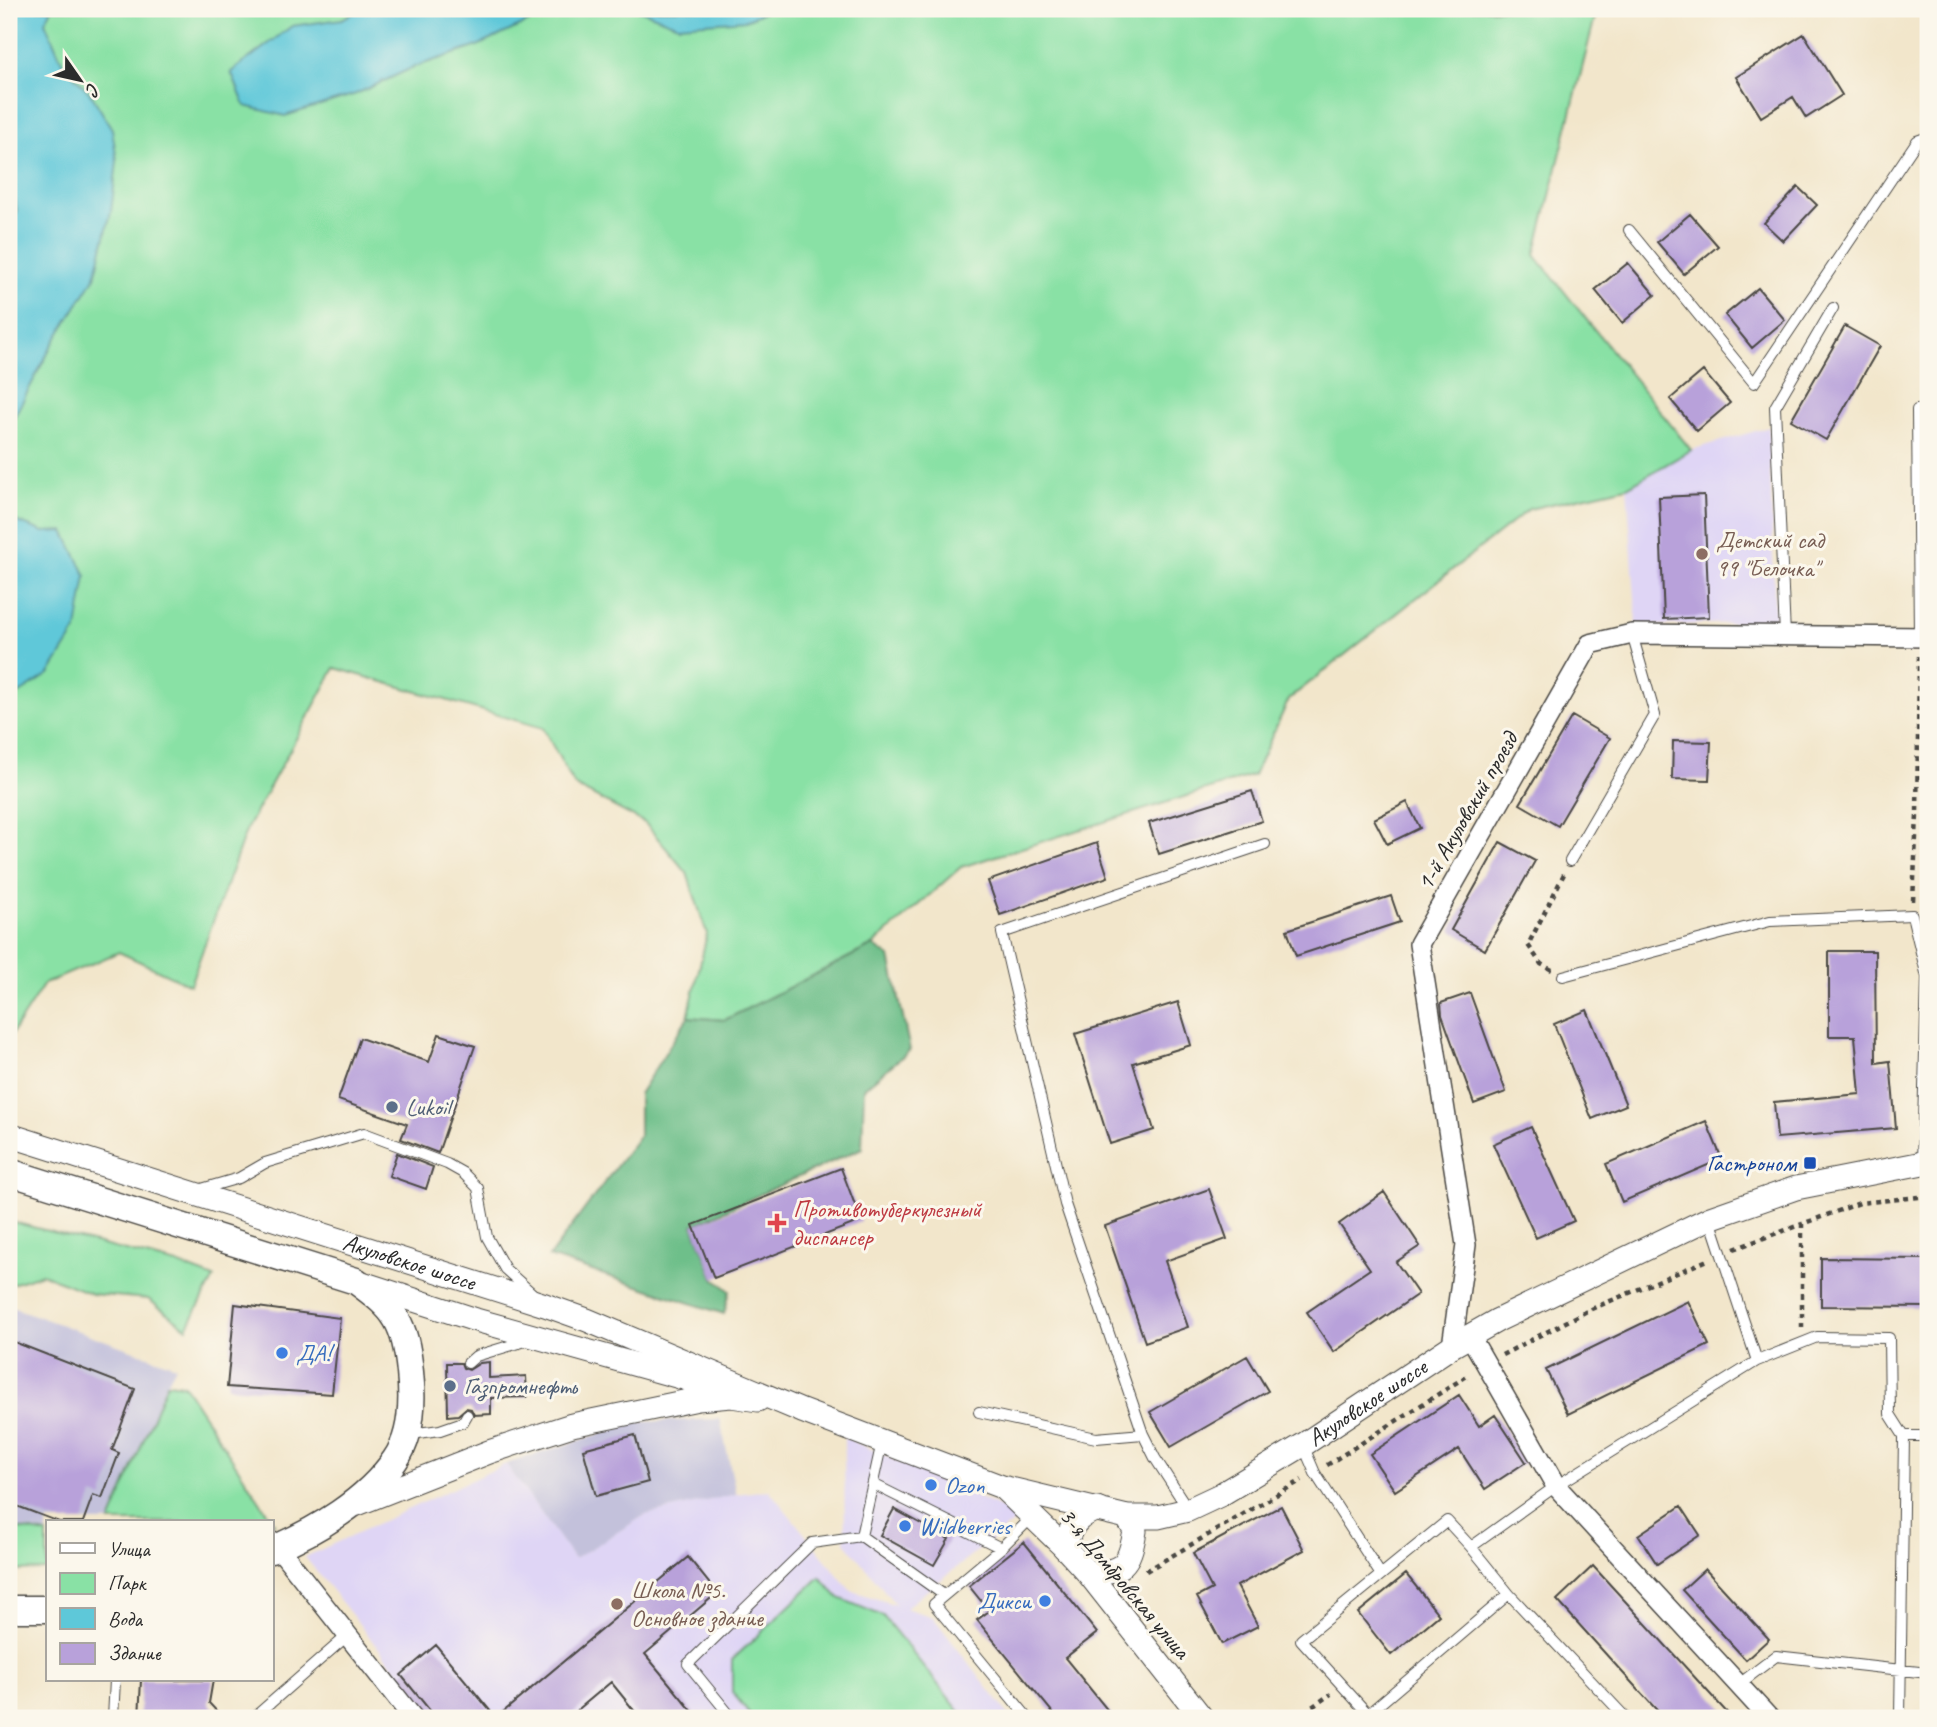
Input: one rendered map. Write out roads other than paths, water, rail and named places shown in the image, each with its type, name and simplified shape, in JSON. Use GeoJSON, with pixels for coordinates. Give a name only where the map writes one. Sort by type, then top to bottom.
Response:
{"type":"FeatureCollection","features":[{"type":"Feature","properties":{"kind":"main road","name":"Акуловское шоссе"},"geometry":{"type":"LineString","coordinates":[[9,1172],[356,1280]]}},
{"type":"Feature","properties":{"kind":"main road"},"geometry":{"type":"LineString","coordinates":[[275,1549],[355,1505],[396,1460],[407,1434],[413,1394],[407,1346],[400,1323],[383,1301],[356,1280]]}},
{"type":"Feature","properties":{"kind":"main road"},"geometry":{"type":"LineString","coordinates":[[9,1609],[46,1609]]}},
{"type":"Feature","properties":{"kind":"street","name":"1-й Акуловский проезд"},"geometry":{"type":"LineString","coordinates":[[1461,1341],[1466,1245],[1419,944],[1590,644],[1632,634],[1924,637]]}},
{"type":"Feature","properties":{"kind":"street"},"geometry":{"type":"LineString","coordinates":[[9,1123],[94,1161]]}},
{"type":"Feature","properties":{"kind":"street","name":"Акуловское шоссе"},"geometry":{"type":"LineString","coordinates":[[9,1135],[545,1304],[802,1411],[1002,1488],[1127,1517],[1158,1517],[1188,1510],[1220,1495],[1498,1320],[1710,1218],[1796,1188],[1925,1163]]}},
{"type":"Feature","properties":{"kind":"street","name":"Акуловское шоссе"},"geometry":{"type":"LineString","coordinates":[[356,1280],[537,1337],[802,1411]]}},
{"type":"Feature","properties":{"kind":"street"},"geometry":{"type":"LineString","coordinates":[[1461,1341],[1486,1364],[1556,1486],[1769,1718]]}},
{"type":"Feature","properties":{"kind":"street"},"geometry":{"type":"LineString","coordinates":[[355,1505],[489,1452],[572,1425],[698,1399],[731,1396],[768,1401]]}},
{"type":"Feature","properties":{"kind":"street","name":"3-я Домбровская улица"},"geometry":{"type":"LineString","coordinates":[[1002,1488],[1088,1573],[1202,1718]]}},
{"type":"Feature","properties":{"kind":"street"},"geometry":{"type":"LineString","coordinates":[[1065,1548],[1073,1523],[1097,1508]]}},
{"type":"Feature","properties":{"kind":"street"},"geometry":{"type":"LineString","coordinates":[[1088,1573],[1112,1572],[1121,1566],[1130,1554],[1135,1531],[1127,1517]]}},
{"type":"Feature","properties":{"kind":"street"},"geometry":{"type":"LineString","coordinates":[[275,1549],[348,1635],[413,1718]]}},
{"type":"Feature","properties":{"kind":"lane"},"geometry":{"type":"LineString","coordinates":[[1629,230],[1754,383],[1917,141],[1928,137]]}},
{"type":"Feature","properties":{"kind":"lane"},"geometry":{"type":"LineString","coordinates":[[1785,635],[1775,407],[1833,308]]}},
{"type":"Feature","properties":{"kind":"lane"},"geometry":{"type":"LineString","coordinates":[[1924,637],[1917,410],[1928,409]]}},
{"type":"Feature","properties":{"kind":"lane"},"geometry":{"type":"LineString","coordinates":[[1570,861],[1655,715],[1632,634]]}},
{"type":"Feature","properties":{"kind":"lane"},"geometry":{"type":"LineString","coordinates":[[1188,1510],[1143,1434],[1065,1204],[1002,933],[1265,844]]}},
{"type":"Feature","properties":{"kind":"lane"},"geometry":{"type":"LineString","coordinates":[[1563,976],[1770,921],[1912,915],[1927,977],[1925,1163]]}},
{"type":"Feature","properties":{"kind":"lane"},"geometry":{"type":"LineString","coordinates":[[190,1192],[239,1178],[265,1163],[365,1133],[447,1164],[463,1173],[478,1188],[487,1237],[505,1269],[545,1304]]}},
{"type":"Feature","properties":{"kind":"lane"},"geometry":{"type":"LineString","coordinates":[[1710,1218],[1757,1361]]}},
{"type":"Feature","properties":{"kind":"lane"},"geometry":{"type":"LineString","coordinates":[[468,1363],[476,1356],[537,1337]]}},
{"type":"Feature","properties":{"kind":"lane"},"geometry":{"type":"LineString","coordinates":[[1471,1548],[1556,1486],[1757,1361],[1816,1337],[1889,1338],[1890,1414],[1904,1436],[1900,1718]]}},
{"type":"Feature","properties":{"kind":"lane"},"geometry":{"type":"LineString","coordinates":[[979,1412],[1096,1438],[1143,1434]]}},
{"type":"Feature","properties":{"kind":"lane"},"geometry":{"type":"LineString","coordinates":[[407,1434],[440,1430],[463,1422],[467,1415]]}},
{"type":"Feature","properties":{"kind":"lane"},"geometry":{"type":"LineString","coordinates":[[1904,1436],[1928,1436]]}},
{"type":"Feature","properties":{"kind":"lane"},"geometry":{"type":"LineString","coordinates":[[861,1536],[882,1441]]}},
{"type":"Feature","properties":{"kind":"lane"},"geometry":{"type":"LineString","coordinates":[[1303,1445],[1315,1473],[1381,1575]]}},
{"type":"Feature","properties":{"kind":"lane"},"geometry":{"type":"LineString","coordinates":[[873,1484],[1001,1548]]}},
{"type":"Feature","properties":{"kind":"lane"},"geometry":{"type":"LineString","coordinates":[[1028,1718],[934,1604],[1001,1548],[1033,1516]]}},
{"type":"Feature","properties":{"kind":"lane"},"geometry":{"type":"LineString","coordinates":[[1509,1594],[1370,1716],[1301,1640],[1447,1521],[1509,1594],[1626,1718]]}},
{"type":"Feature","properties":{"kind":"lane"},"geometry":{"type":"LineString","coordinates":[[733,1718],[688,1664],[812,1542],[861,1536],[944,1595]]}},
{"type":"Feature","properties":{"kind":"lane"},"geometry":{"type":"LineString","coordinates":[[262,1718],[258,1714],[348,1635]]}},
{"type":"Feature","properties":{"kind":"lane"},"geometry":{"type":"LineString","coordinates":[[1738,1685],[1776,1656],[1795,1656],[1928,1674]]}},
{"type":"Feature","properties":{"kind":"lane"},"geometry":{"type":"LineString","coordinates":[[113,1718],[115,1682]]}},
{"type":"Feature","properties":{"kind":"water"},"geometry":{"type":"Polygon","coordinates":[[[9,9],[52,9],[45,22],[63,64],[91,94],[112,129],[117,161],[111,212],[95,277],[51,347],[9,427],[9,234],[17,211],[9,176],[9,9]]]}},
{"type":"Feature","properties":{"kind":"water"},"geometry":{"type":"Polygon","coordinates":[[[361,9],[567,9],[535,19],[475,47],[414,67],[356,94],[285,116],[245,106],[231,72],[292,26],[342,19],[361,9]]]}},
{"type":"Feature","properties":{"kind":"water"},"geometry":{"type":"Polygon","coordinates":[[[637,9],[770,9],[746,20],[678,25],[637,9]]]}},
{"type":"Feature","properties":{"kind":"water"},"geometry":{"type":"Polygon","coordinates":[[[9,514],[10,519],[44,532],[64,531],[86,576],[77,629],[49,674],[9,700],[9,514]]]}},
{"type":"Feature","properties":{"kind":"place","name":"Детский сад 99 \"Белочка\""},"geometry":{"type":"Point","coordinates":[1702,554]}},
{"type":"Feature","properties":{"kind":"place","name":"Lukoil"},"geometry":{"type":"Point","coordinates":[392,1107]}},
{"type":"Feature","properties":{"kind":"place","name":"Гастроном"},"geometry":{"type":"Point","coordinates":[1810,1163]}},
{"type":"Feature","properties":{"kind":"place","name":"Противотуберкулезный диспансер"},"geometry":{"type":"Point","coordinates":[777,1223]}},
{"type":"Feature","properties":{"kind":"place","name":"ДА!"},"geometry":{"type":"Point","coordinates":[282,1353]}},
{"type":"Feature","properties":{"kind":"place","name":"Газпромнефть"},"geometry":{"type":"Point","coordinates":[450,1386]}},
{"type":"Feature","properties":{"kind":"place","name":"Ozon"},"geometry":{"type":"Point","coordinates":[931,1485]}},
{"type":"Feature","properties":{"kind":"place","name":"Wildberries"},"geometry":{"type":"Point","coordinates":[905,1526]}},
{"type":"Feature","properties":{"kind":"place","name":"Дикси"},"geometry":{"type":"Point","coordinates":[1045,1601]}},
{"type":"Feature","properties":{"kind":"place","name":"Школа №5. Основное здание"},"geometry":{"type":"Point","coordinates":[617,1604]}}]}
